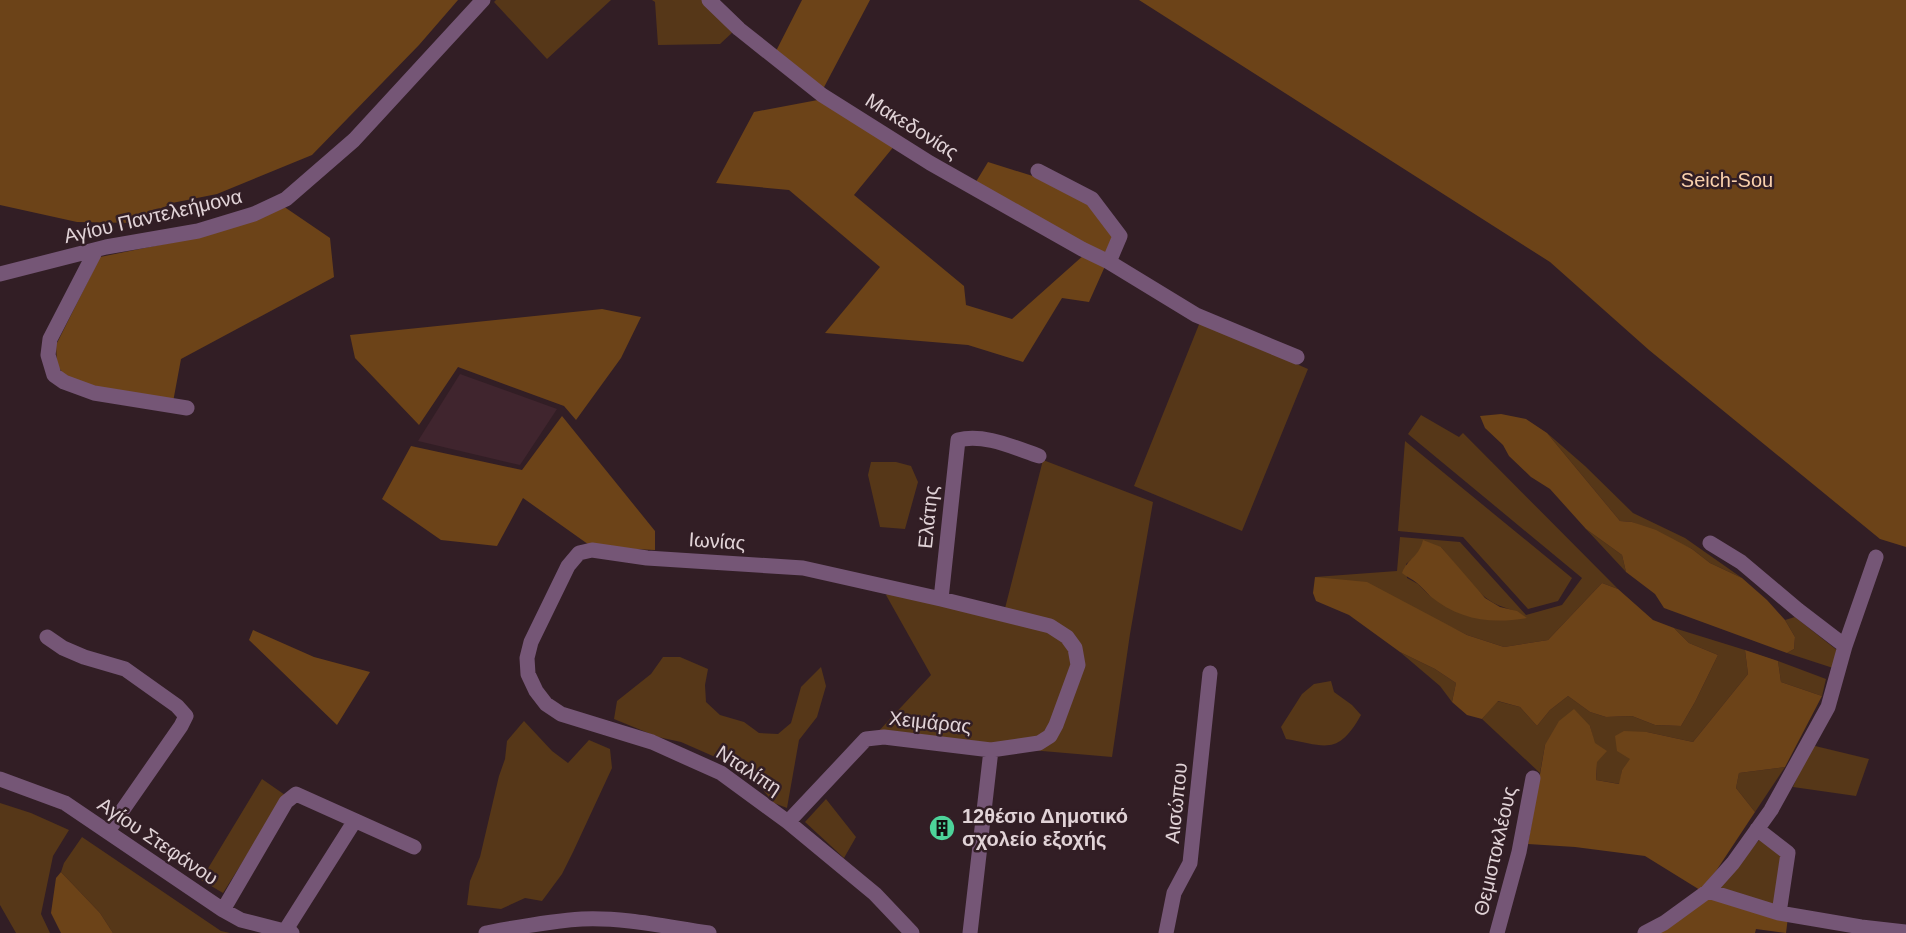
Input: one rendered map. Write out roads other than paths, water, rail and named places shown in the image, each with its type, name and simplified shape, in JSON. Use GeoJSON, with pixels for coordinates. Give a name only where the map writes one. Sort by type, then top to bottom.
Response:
{"type":"FeatureCollection","features":[{"type":"Feature","properties":{"kind":"street","name":"Αγίου Παντελεήμονα"},"geometry":{"type":"LineString","coordinates":[[0,274],[96,250],[207,228],[255,214],[286,199],[354,140],[483,0]]}},
{"type":"Feature","properties":{"kind":"street","name":"Μακεδονίας"},"geometry":{"type":"LineString","coordinates":[[710,0],[739,29],[822,95],[930,164],[1109,262],[1196,315],[1297,357]]}},
{"type":"Feature","properties":{"kind":"street"},"geometry":{"type":"LineString","coordinates":[[1038,171],[1092,198],[1120,236],[1109,262]]}},
{"type":"Feature","properties":{"kind":"street"},"geometry":{"type":"LineString","coordinates":[[96,250],[50,339],[48,356],[54,375],[64,382],[94,393],[187,408]]}},
{"type":"Feature","properties":{"kind":"street","name":"Ελάτης"},"geometry":{"type":"LineString","coordinates":[[941,598],[958,440],[970,437],[1039,456]]}},
{"type":"Feature","properties":{"kind":"street"},"geometry":{"type":"LineString","coordinates":[[1710,543],[1741,562],[1845,646]]}},
{"type":"Feature","properties":{"kind":"street","name":"Ιωνίας"},"geometry":{"type":"LineString","coordinates":[[536,691],[528,674],[527,658],[531,642],[573,558],[579,553],[600,550],[646,558],[802,568],[941,598],[1050,626]]}},
{"type":"Feature","properties":{"kind":"street"},"geometry":{"type":"LineString","coordinates":[[1645,933],[1664,923],[1708,891],[1733,863],[1771,810],[1828,707],[1845,646],[1876,557]]}},
{"type":"Feature","properties":{"kind":"street","name":"Χειμάρας"},"geometry":{"type":"LineString","coordinates":[[788,822],[866,739],[899,738],[991,750],[1039,743],[1050,736],[1078,665],[1075,648],[1067,637],[1050,626]]}},
{"type":"Feature","properties":{"kind":"street"},"geometry":{"type":"LineString","coordinates":[[47,637],[74,653],[125,669],[177,706],[186,716],[108,831]]}},
{"type":"Feature","properties":{"kind":"street","name":"Αισώπου"},"geometry":{"type":"LineString","coordinates":[[1166,933],[1174,893],[1190,863],[1210,673]]}},
{"type":"Feature","properties":{"kind":"street","name":"Νταλίπη"},"geometry":{"type":"LineString","coordinates":[[536,691],[546,704],[561,714],[652,742],[722,772],[788,822],[875,894],[912,933]]}},
{"type":"Feature","properties":{"kind":"street"},"geometry":{"type":"LineString","coordinates":[[970,933],[991,750]]}},
{"type":"Feature","properties":{"kind":"street","name":"Θεμιστοκλέους"},"geometry":{"type":"LineString","coordinates":[[1497,933],[1519,852],[1533,778]]}},
{"type":"Feature","properties":{"kind":"street","name":"Αγίου Στεφάνου"},"geometry":{"type":"LineString","coordinates":[[0,779],[65,803],[223,910],[239,926],[289,932]]}},
{"type":"Feature","properties":{"kind":"street"},"geometry":{"type":"LineString","coordinates":[[223,910],[286,802],[296,794],[414,847]]}},
{"type":"Feature","properties":{"kind":"street"},"geometry":{"type":"LineString","coordinates":[[289,932],[354,822]]}},
{"type":"Feature","properties":{"kind":"street"},"geometry":{"type":"LineString","coordinates":[[1757,829],[1788,853],[1779,913]]}},
{"type":"Feature","properties":{"kind":"street"},"geometry":{"type":"LineString","coordinates":[[1708,891],[1779,913],[1906,932]]}},
{"type":"Feature","properties":{"kind":"street"},"geometry":{"type":"LineString","coordinates":[[494,932],[537,923],[584,919],[638,922],[709,933]]}},
{"type":"Feature","properties":{"kind":"place","name":"12θέσιο Δημοτικό σχολείο εξοχής"},"geometry":{"type":"Point","coordinates":[942,828]}},
{"type":"Feature","properties":{"kind":"park label","name":"Seich-Sou"},"geometry":{"type":"Point","coordinates":[1727,180]}}]}
